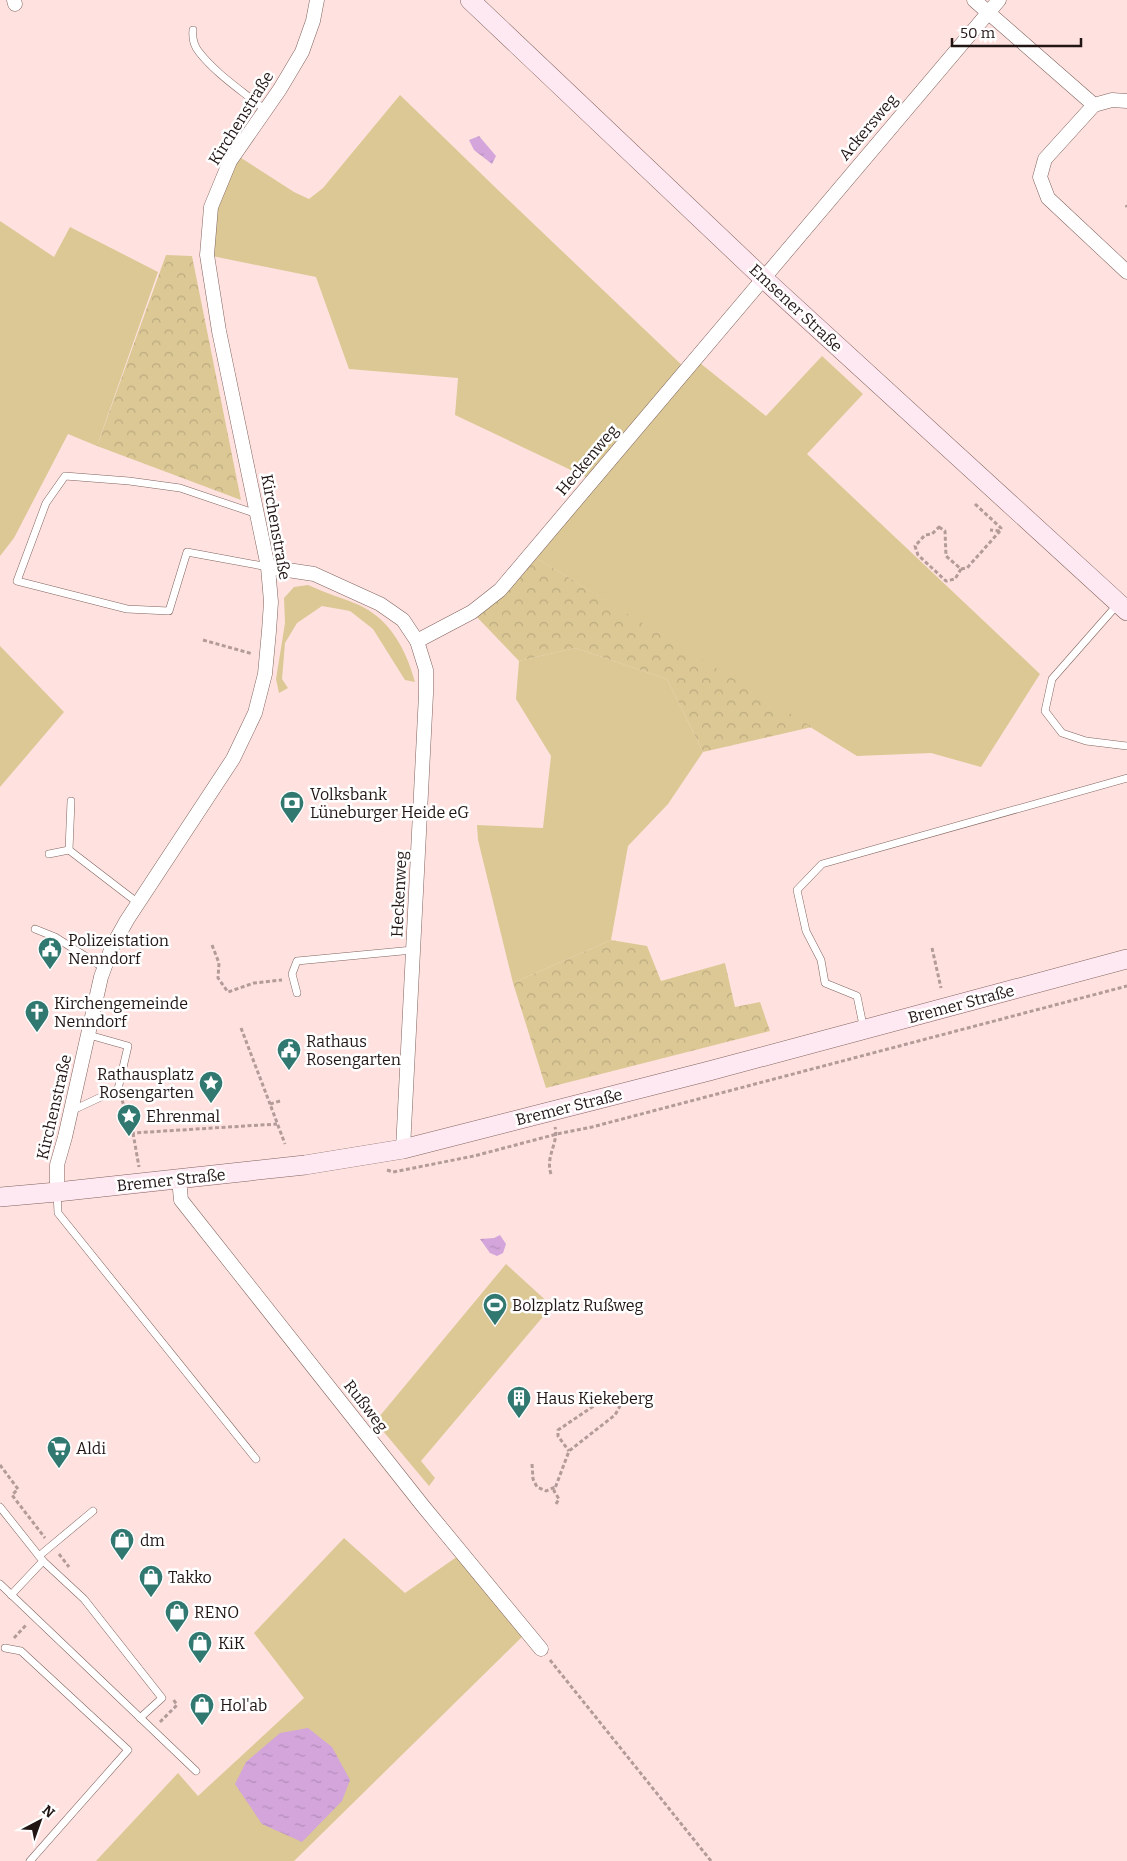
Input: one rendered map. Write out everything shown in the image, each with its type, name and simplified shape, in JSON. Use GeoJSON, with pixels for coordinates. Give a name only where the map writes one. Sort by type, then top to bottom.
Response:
{"type":"FeatureCollection","features":[{"type":"Feature","properties":{"kind":"main road","name":"Emsener Straße"},"geometry":{"type":"LineString","coordinates":[[470,0],[764,278],[1123,607]]}},
{"type":"Feature","properties":{"kind":"main road","name":"Bremer Straße"},"geometry":{"type":"LineString","coordinates":[[0,1197],[305,1165],[403,1150],[864,1030],[1127,959]]}},
{"type":"Feature","properties":{"kind":"street","name":"Kirchenstraße"},"geometry":{"type":"LineString","coordinates":[[57,1192],[57,1165],[104,968],[112,947],[233,759],[255,713],[265,674],[271,602],[268,567],[219,331],[207,255],[211,207],[230,161],[302,52],[313,21],[317,0]]}},
{"type":"Feature","properties":{"kind":"street"},"geometry":{"type":"LineString","coordinates":[[974,0],[1094,106]]}},
{"type":"Feature","properties":{"kind":"street","name":"Ackersweg"},"geometry":{"type":"LineString","coordinates":[[764,278],[999,0]]}},
{"type":"Feature","properties":{"kind":"street"},"geometry":{"type":"LineString","coordinates":[[1127,101],[1112,100],[1094,106],[1045,159],[1040,177],[1048,198],[1127,272]]}},
{"type":"Feature","properties":{"kind":"street","name":"Heckenweg"},"geometry":{"type":"LineString","coordinates":[[417,641],[472,612],[500,590],[764,278]]}},
{"type":"Feature","properties":{"kind":"street","name":"Heckenweg"},"geometry":{"type":"LineString","coordinates":[[268,567],[314,574],[380,604],[403,620],[417,641],[426,670],[403,1150]]}},
{"type":"Feature","properties":{"kind":"street","name":"Rußweg"},"geometry":{"type":"LineString","coordinates":[[179,1179],[181,1200],[423,1506],[541,1648]]}},
{"type":"Feature","properties":{"kind":"lane"},"geometry":{"type":"LineString","coordinates":[[192,30],[194,43],[199,52],[217,70],[265,110]]}},
{"type":"Feature","properties":{"kind":"lane"},"geometry":{"type":"LineString","coordinates":[[257,514],[180,488],[129,481],[65,476],[46,503],[17,581],[127,609],[169,611],[187,552],[268,567]]}},
{"type":"Feature","properties":{"kind":"lane"},"geometry":{"type":"LineString","coordinates":[[1123,607],[1052,679],[1045,711],[1062,733],[1086,741],[1127,746]]}},
{"type":"Feature","properties":{"kind":"lane"},"geometry":{"type":"LineString","coordinates":[[864,1030],[857,996],[825,983],[820,960],[806,931],[797,890],[822,864],[1127,778]]}},
{"type":"Feature","properties":{"kind":"lane"},"geometry":{"type":"LineString","coordinates":[[69,850],[72,801]]}},
{"type":"Feature","properties":{"kind":"lane"},"geometry":{"type":"LineString","coordinates":[[49,854],[69,850],[138,904]]}},
{"type":"Feature","properties":{"kind":"lane"},"geometry":{"type":"LineString","coordinates":[[35,929],[55,937],[104,968]]}},
{"type":"Feature","properties":{"kind":"lane"},"geometry":{"type":"LineString","coordinates":[[296,993],[292,974],[297,961],[413,950]]}},
{"type":"Feature","properties":{"kind":"lane"},"geometry":{"type":"LineString","coordinates":[[71,1111],[118,1089],[128,1046],[89,1035]]}},
{"type":"Feature","properties":{"kind":"lane"},"geometry":{"type":"LineString","coordinates":[[57,1192],[58,1213],[256,1459]]}},
{"type":"Feature","properties":{"kind":"lane"},"geometry":{"type":"LineString","coordinates":[[0,1507],[41,1558],[84,1599],[162,1698],[140,1718]]}},
{"type":"Feature","properties":{"kind":"lane"},"geometry":{"type":"LineString","coordinates":[[11,1594],[41,1558],[93,1512]]}},
{"type":"Feature","properties":{"kind":"lane"},"geometry":{"type":"LineString","coordinates":[[0,1584],[196,1771]]}},
{"type":"Feature","properties":{"kind":"lane"},"geometry":{"type":"LineString","coordinates":[[5,1648],[21,1651],[128,1750],[30,1861]]}},
{"type":"Feature","properties":{"kind":"path"},"geometry":{"type":"LineString","coordinates":[[975,504],[1001,528],[1000,531]]}},
{"type":"Feature","properties":{"kind":"path"},"geometry":{"type":"LineString","coordinates":[[939,526],[945,531],[946,556],[960,569],[955,579],[946,581],[918,555],[915,546],[925,535],[932,534],[939,526]]}},
{"type":"Feature","properties":{"kind":"path"},"geometry":{"type":"LineString","coordinates":[[990,530],[1000,531]]}},
{"type":"Feature","properties":{"kind":"path"},"geometry":{"type":"LineString","coordinates":[[960,569],[967,568],[1000,531]]}},
{"type":"Feature","properties":{"kind":"path"},"geometry":{"type":"LineString","coordinates":[[203,640],[266,657]]}},
{"type":"Feature","properties":{"kind":"path"},"geometry":{"type":"LineString","coordinates":[[212,945],[219,963],[218,978],[228,992],[254,983],[293,979]]}},
{"type":"Feature","properties":{"kind":"path"},"geometry":{"type":"LineString","coordinates":[[932,948],[941,988]]}},
{"type":"Feature","properties":{"kind":"path"},"geometry":{"type":"LineString","coordinates":[[392,1172],[474,1156],[557,1134],[592,1127],[1127,986]]}},
{"type":"Feature","properties":{"kind":"path"},"geometry":{"type":"LineString","coordinates":[[241,1028],[285,1144]]}},
{"type":"Feature","properties":{"kind":"path"},"geometry":{"type":"LineString","coordinates":[[118,1089],[133,1133],[139,1160]]}},
{"type":"Feature","properties":{"kind":"path"},"geometry":{"type":"LineString","coordinates":[[270,1104],[280,1101]]}},
{"type":"Feature","properties":{"kind":"path"},"geometry":{"type":"LineString","coordinates":[[551,1112],[557,1134],[548,1165],[551,1174]]}},
{"type":"Feature","properties":{"kind":"path"},"geometry":{"type":"LineString","coordinates":[[133,1133],[277,1124]]}},
{"type":"Feature","properties":{"kind":"path"},"geometry":{"type":"LineString","coordinates":[[556,1504],[559,1499],[554,1492],[569,1451],[615,1415],[620,1406],[616,1398],[610,1395],[558,1430],[558,1436],[569,1451]]}},
{"type":"Feature","properties":{"kind":"path"},"geometry":{"type":"LineString","coordinates":[[532,1464],[536,1487],[546,1491],[556,1486]]}},
{"type":"Feature","properties":{"kind":"path"},"geometry":{"type":"LineString","coordinates":[[0,1465],[18,1490],[12,1495]]}},
{"type":"Feature","properties":{"kind":"path"},"geometry":{"type":"LineString","coordinates":[[5,1648],[34,1616]]}},
{"type":"Feature","properties":{"kind":"path"},"geometry":{"type":"LineString","coordinates":[[541,1648],[711,1861]]}},
{"type":"Feature","properties":{"kind":"path"},"geometry":{"type":"LineString","coordinates":[[152,1729],[177,1705]]}},
{"type":"Feature","properties":{"kind":"green space"},"geometry":{"type":"Polygon","coordinates":[[[400,95],[686,369],[695,359],[766,416],[822,356],[863,394],[807,454],[1040,674],[981,767],[931,753],[857,756],[530,554],[592,480],[455,415],[458,378],[349,369],[316,277],[207,255],[211,207],[235,154],[294,192],[309,199],[323,188],[400,95]]]}},
{"type":"Feature","properties":{"kind":"green space"},"geometry":{"type":"Polygon","coordinates":[[[0,221],[54,257],[70,227],[158,272],[97,446],[68,434],[14,538],[0,556],[0,221]]]}},
{"type":"Feature","properties":{"kind":"green space"},"geometry":{"type":"Polygon","coordinates":[[[166,255],[192,256],[241,500],[97,446],[166,255]]]}},
{"type":"Feature","properties":{"kind":"green space"},"geometry":{"type":"Polygon","coordinates":[[[530,554],[812,727],[703,752],[667,679],[575,648],[519,661],[472,612],[530,554]]]}},
{"type":"Feature","properties":{"kind":"green space"},"geometry":{"type":"Polygon","coordinates":[[[308,585],[359,605],[380,619],[396,637],[407,659],[415,682],[405,680],[373,629],[350,611],[322,606],[297,623],[285,643],[282,679],[288,688],[279,693],[276,679],[285,623],[284,598],[294,587],[308,585]]]}},
{"type":"Feature","properties":{"kind":"green space"},"geometry":{"type":"Polygon","coordinates":[[[0,646],[64,712],[0,787],[0,646]]]}},
{"type":"Feature","properties":{"kind":"green space"},"geometry":{"type":"Polygon","coordinates":[[[575,648],[667,679],[703,752],[668,804],[628,846],[611,940],[513,983],[478,840],[477,825],[543,828],[551,756],[516,699],[519,661],[575,648]]]}},
{"type":"Feature","properties":{"kind":"green space"},"geometry":{"type":"Polygon","coordinates":[[[611,940],[647,946],[661,981],[725,963],[735,1007],[760,1002],[770,1031],[546,1088],[513,983],[611,940]]]}},
{"type":"Feature","properties":{"kind":"green space"},"geometry":{"type":"Polygon","coordinates":[[[506,1264],[552,1306],[421,1461],[435,1478],[429,1486],[383,1431],[379,1417],[506,1264]]]}},
{"type":"Feature","properties":{"kind":"green space"},"geometry":{"type":"Polygon","coordinates":[[[344,1538],[405,1593],[458,1556],[524,1635],[294,1861],[96,1861],[178,1773],[198,1796],[304,1698],[254,1633],[344,1538]]]}},
{"type":"Feature","properties":{"kind":"water"},"geometry":{"type":"Polygon","coordinates":[[[479,136],[496,156],[492,164],[474,150],[469,140],[479,136]]]}},
{"type":"Feature","properties":{"kind":"water"},"geometry":{"type":"Polygon","coordinates":[[[500,1235],[506,1244],[503,1253],[497,1256],[490,1253],[480,1239],[494,1238],[500,1235]]]}},
{"type":"Feature","properties":{"kind":"water"},"geometry":{"type":"Polygon","coordinates":[[[308,1728],[332,1747],[350,1780],[342,1801],[302,1842],[262,1824],[235,1784],[246,1762],[280,1733],[308,1728]]]}},
{"type":"Feature","properties":{"kind":"place","name":"Volksbank Lüneburger Heide eG"},"geometry":{"type":"Point","coordinates":[292,824]}},
{"type":"Feature","properties":{"kind":"place","name":"Polizeistation Nenndorf"},"geometry":{"type":"Point","coordinates":[50,970]}},
{"type":"Feature","properties":{"kind":"place","name":"Kirchengemeinde Nenndorf"},"geometry":{"type":"Point","coordinates":[37,1033]}},
{"type":"Feature","properties":{"kind":"place","name":"Rathaus Rosengarten"},"geometry":{"type":"Point","coordinates":[289,1071]}},
{"type":"Feature","properties":{"kind":"place","name":"Rathausplatz Rosengarten"},"geometry":{"type":"Point","coordinates":[211,1104]}},
{"type":"Feature","properties":{"kind":"place","name":"Ehrenmal"},"geometry":{"type":"Point","coordinates":[129,1137]}},
{"type":"Feature","properties":{"kind":"place","name":"Bolzplatz Rußweg"},"geometry":{"type":"Point","coordinates":[495,1326]}},
{"type":"Feature","properties":{"kind":"place","name":"Haus Kiekeberg"},"geometry":{"type":"Point","coordinates":[519,1419]}},
{"type":"Feature","properties":{"kind":"place","name":"Aldi"},"geometry":{"type":"Point","coordinates":[59,1469]}},
{"type":"Feature","properties":{"kind":"place","name":"dm"},"geometry":{"type":"Point","coordinates":[122,1561]}},
{"type":"Feature","properties":{"kind":"place","name":"Takko"},"geometry":{"type":"Point","coordinates":[151,1598]}},
{"type":"Feature","properties":{"kind":"place","name":"RENO"},"geometry":{"type":"Point","coordinates":[177,1633]}},
{"type":"Feature","properties":{"kind":"place","name":"KiK"},"geometry":{"type":"Point","coordinates":[200,1664]}},
{"type":"Feature","properties":{"kind":"place","name":"Hol'ab"},"geometry":{"type":"Point","coordinates":[202,1726]}}]}
